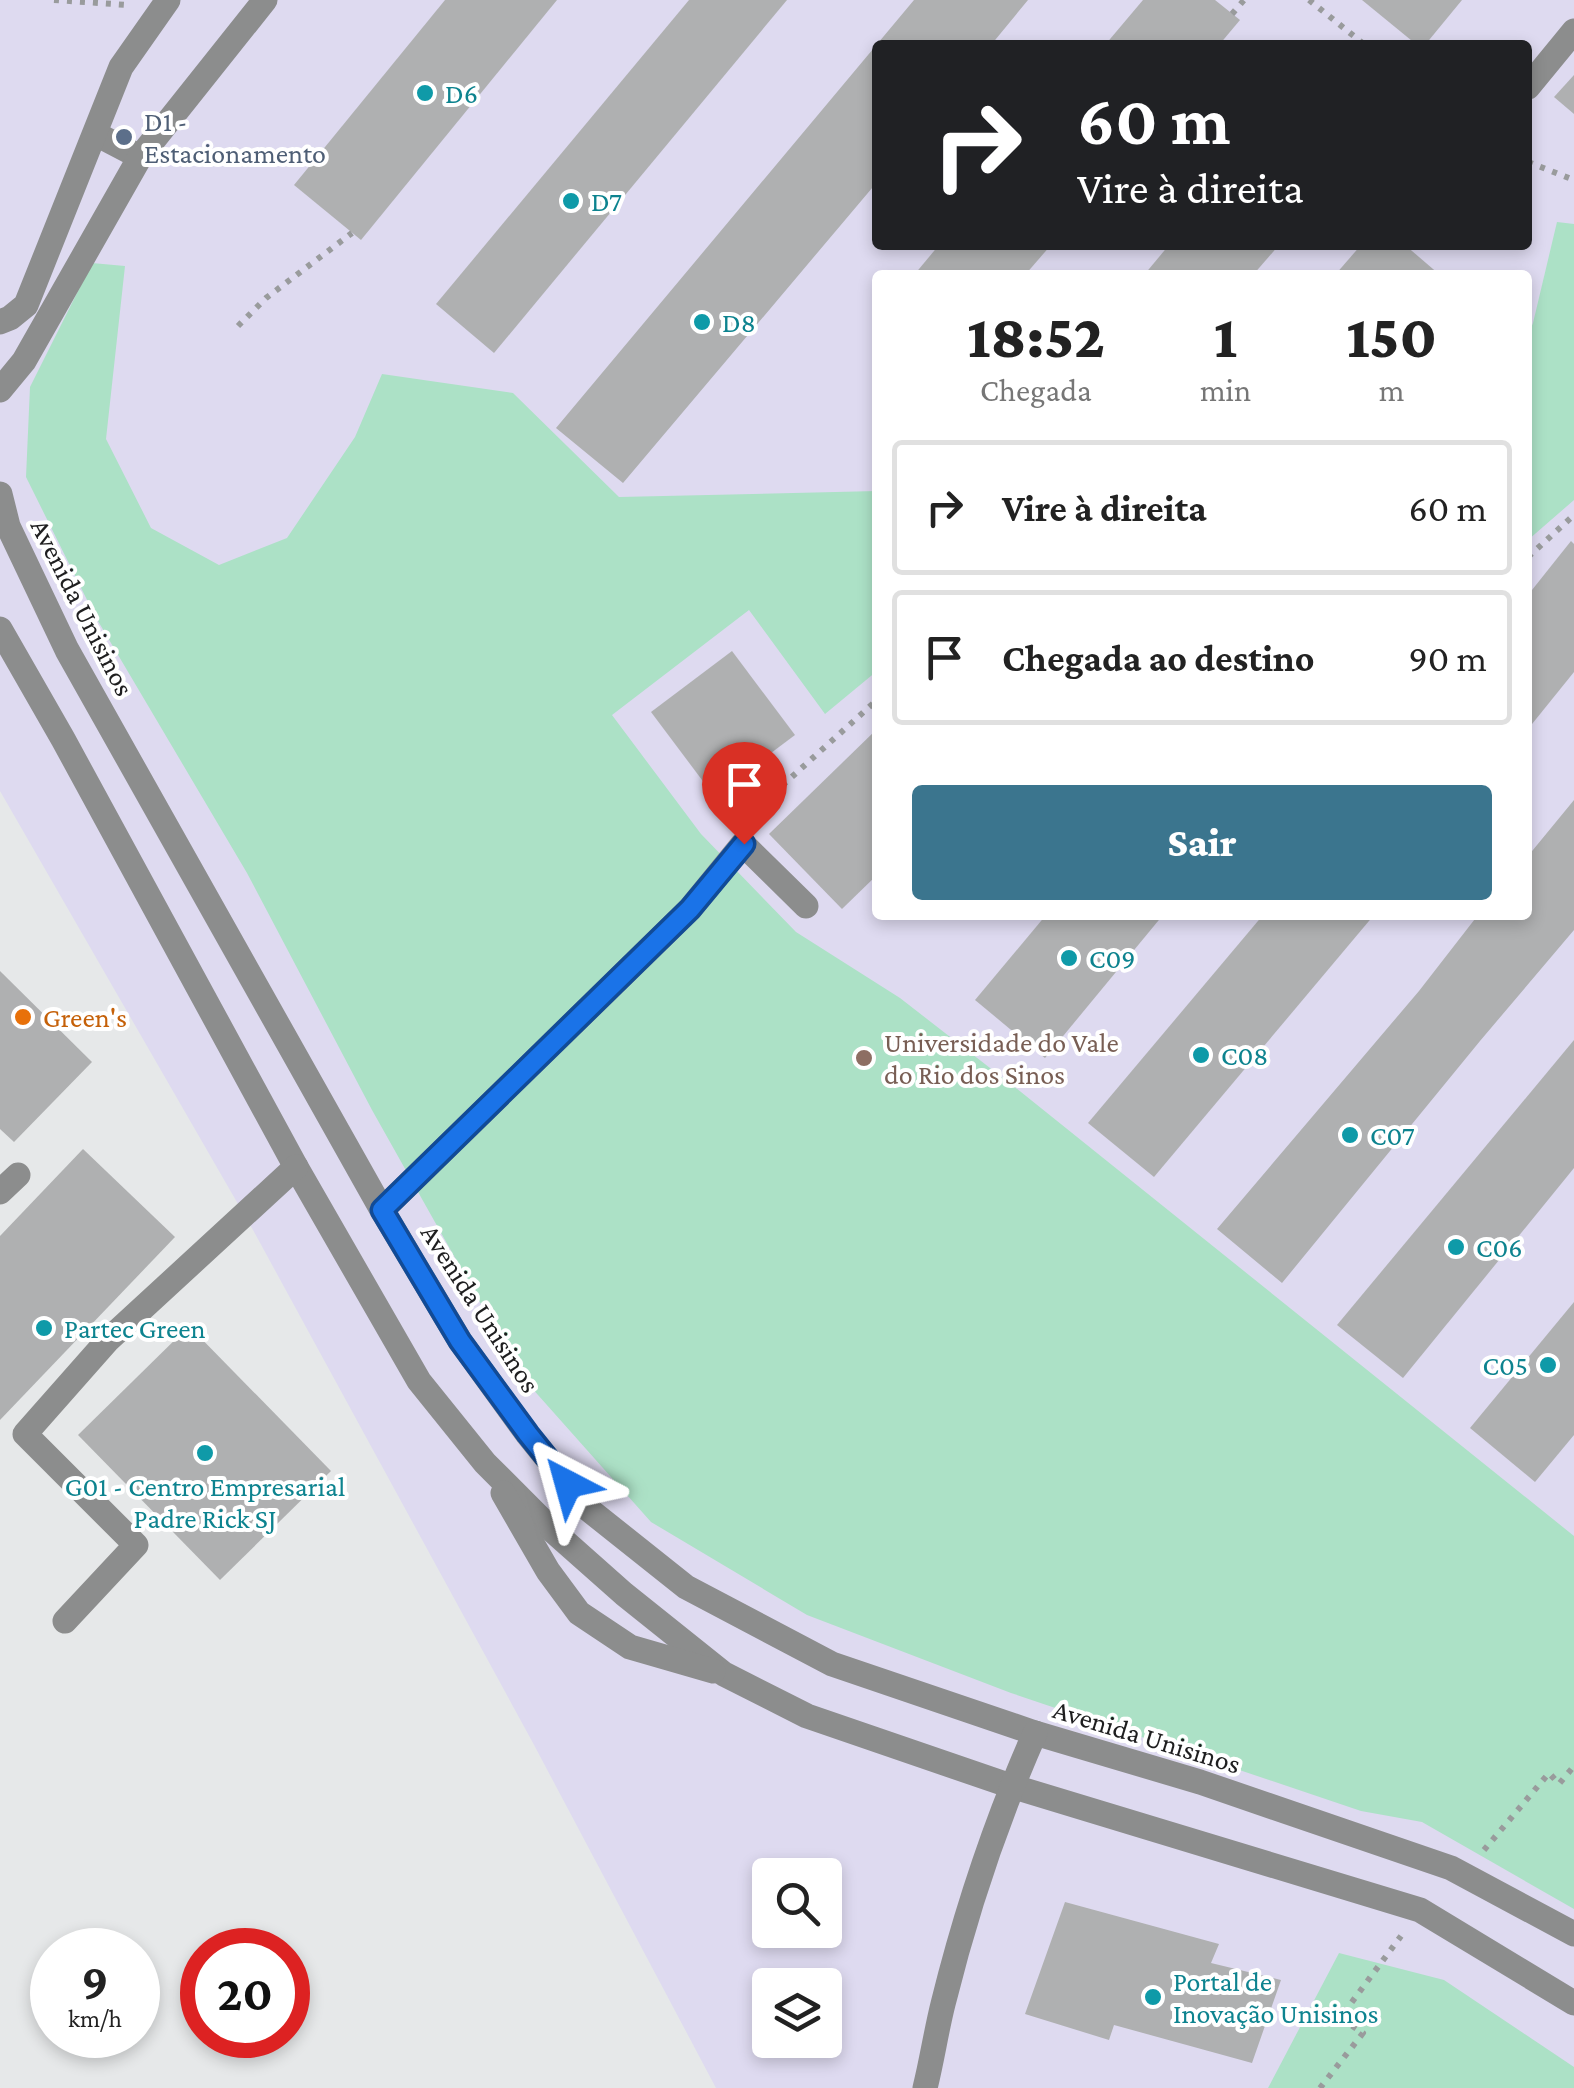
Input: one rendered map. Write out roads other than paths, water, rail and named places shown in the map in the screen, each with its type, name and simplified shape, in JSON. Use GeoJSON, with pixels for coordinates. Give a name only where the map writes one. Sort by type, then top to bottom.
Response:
{"type":"FeatureCollection","features":[{"type":"Feature","properties":{"kind":"lane"},"geometry":{"type":"LineString","coordinates":[[0,322],[26,305],[121,67],[168,0]]}},
{"type":"Feature","properties":{"kind":"lane"},"geometry":{"type":"LineString","coordinates":[[0,390],[24,361],[140,156],[265,0]]}},
{"type":"Feature","properties":{"kind":"lane"},"geometry":{"type":"LineString","coordinates":[[1532,82],[1574,31]]}},
{"type":"Feature","properties":{"kind":"lane"},"geometry":{"type":"LineString","coordinates":[[96,134],[140,156]]}},
{"type":"Feature","properties":{"kind":"lane","name":"Avenida Unisinos"},"geometry":{"type":"LineString","coordinates":[[0,494],[8,526],[67,650],[382,1210],[460,1341],[588,1510],[686,1587],[832,1664],[1035,1733],[1200,1782],[1451,1868],[1574,1934]]}},
{"type":"Feature","properties":{"kind":"lane"},"geometry":{"type":"LineString","coordinates":[[0,628],[296,1167],[419,1381],[486,1463],[554,1532],[724,1674]]}},
{"type":"Feature","properties":{"kind":"lane"},"geometry":{"type":"LineString","coordinates":[[382,1210],[690,909],[744,844],[806,906]]}},
{"type":"Feature","properties":{"kind":"lane"},"geometry":{"type":"LineString","coordinates":[[64,1621],[136,1545],[25,1434],[108,1340],[296,1167]]}},
{"type":"Feature","properties":{"kind":"lane"},"geometry":{"type":"LineString","coordinates":[[486,1463],[548,1571],[579,1613],[630,1646],[724,1674],[807,1716],[1011,1786],[1420,1910],[1574,2003]]}},
{"type":"Feature","properties":{"kind":"lane"},"geometry":{"type":"LineString","coordinates":[[579,1613],[624,1594]]}},
{"type":"Feature","properties":{"kind":"lane"},"geometry":{"type":"LineString","coordinates":[[926,2088],[942,2006],[978,1876],[1035,1733]]}},
{"type":"Feature","properties":{"kind":"place","name":"D6"},"geometry":{"type":"Point","coordinates":[425,93]}},
{"type":"Feature","properties":{"kind":"place","name":"D1 - Estacionamento"},"geometry":{"type":"Point","coordinates":[124,137]}},
{"type":"Feature","properties":{"kind":"place","name":"D7"},"geometry":{"type":"Point","coordinates":[571,201]}},
{"type":"Feature","properties":{"kind":"place","name":"D8"},"geometry":{"type":"Point","coordinates":[702,322]}},
{"type":"Feature","properties":{"kind":"place","name":"C09"},"geometry":{"type":"Point","coordinates":[1069,958]}},
{"type":"Feature","properties":{"kind":"place","name":"Green's"},"geometry":{"type":"Point","coordinates":[23,1017]}},
{"type":"Feature","properties":{"kind":"place","name":"C08"},"geometry":{"type":"Point","coordinates":[1201,1055]}},
{"type":"Feature","properties":{"kind":"place","name":"Universidade do Vale do Rio dos Sinos"},"geometry":{"type":"Point","coordinates":[864,1058]}},
{"type":"Feature","properties":{"kind":"place","name":"C07"},"geometry":{"type":"Point","coordinates":[1350,1135]}},
{"type":"Feature","properties":{"kind":"place","name":"C06"},"geometry":{"type":"Point","coordinates":[1456,1247]}},
{"type":"Feature","properties":{"kind":"place","name":"Partec Green"},"geometry":{"type":"Point","coordinates":[44,1328]}},
{"type":"Feature","properties":{"kind":"place","name":"C05"},"geometry":{"type":"Point","coordinates":[1548,1365]}},
{"type":"Feature","properties":{"kind":"place","name":"G01 - Centro Empresarial Padre Rick SJ"},"geometry":{"type":"Point","coordinates":[205,1453]}},
{"type":"Feature","properties":{"kind":"place","name":"Portal de Inovação Unisinos"},"geometry":{"type":"Point","coordinates":[1153,1997]}}]}
